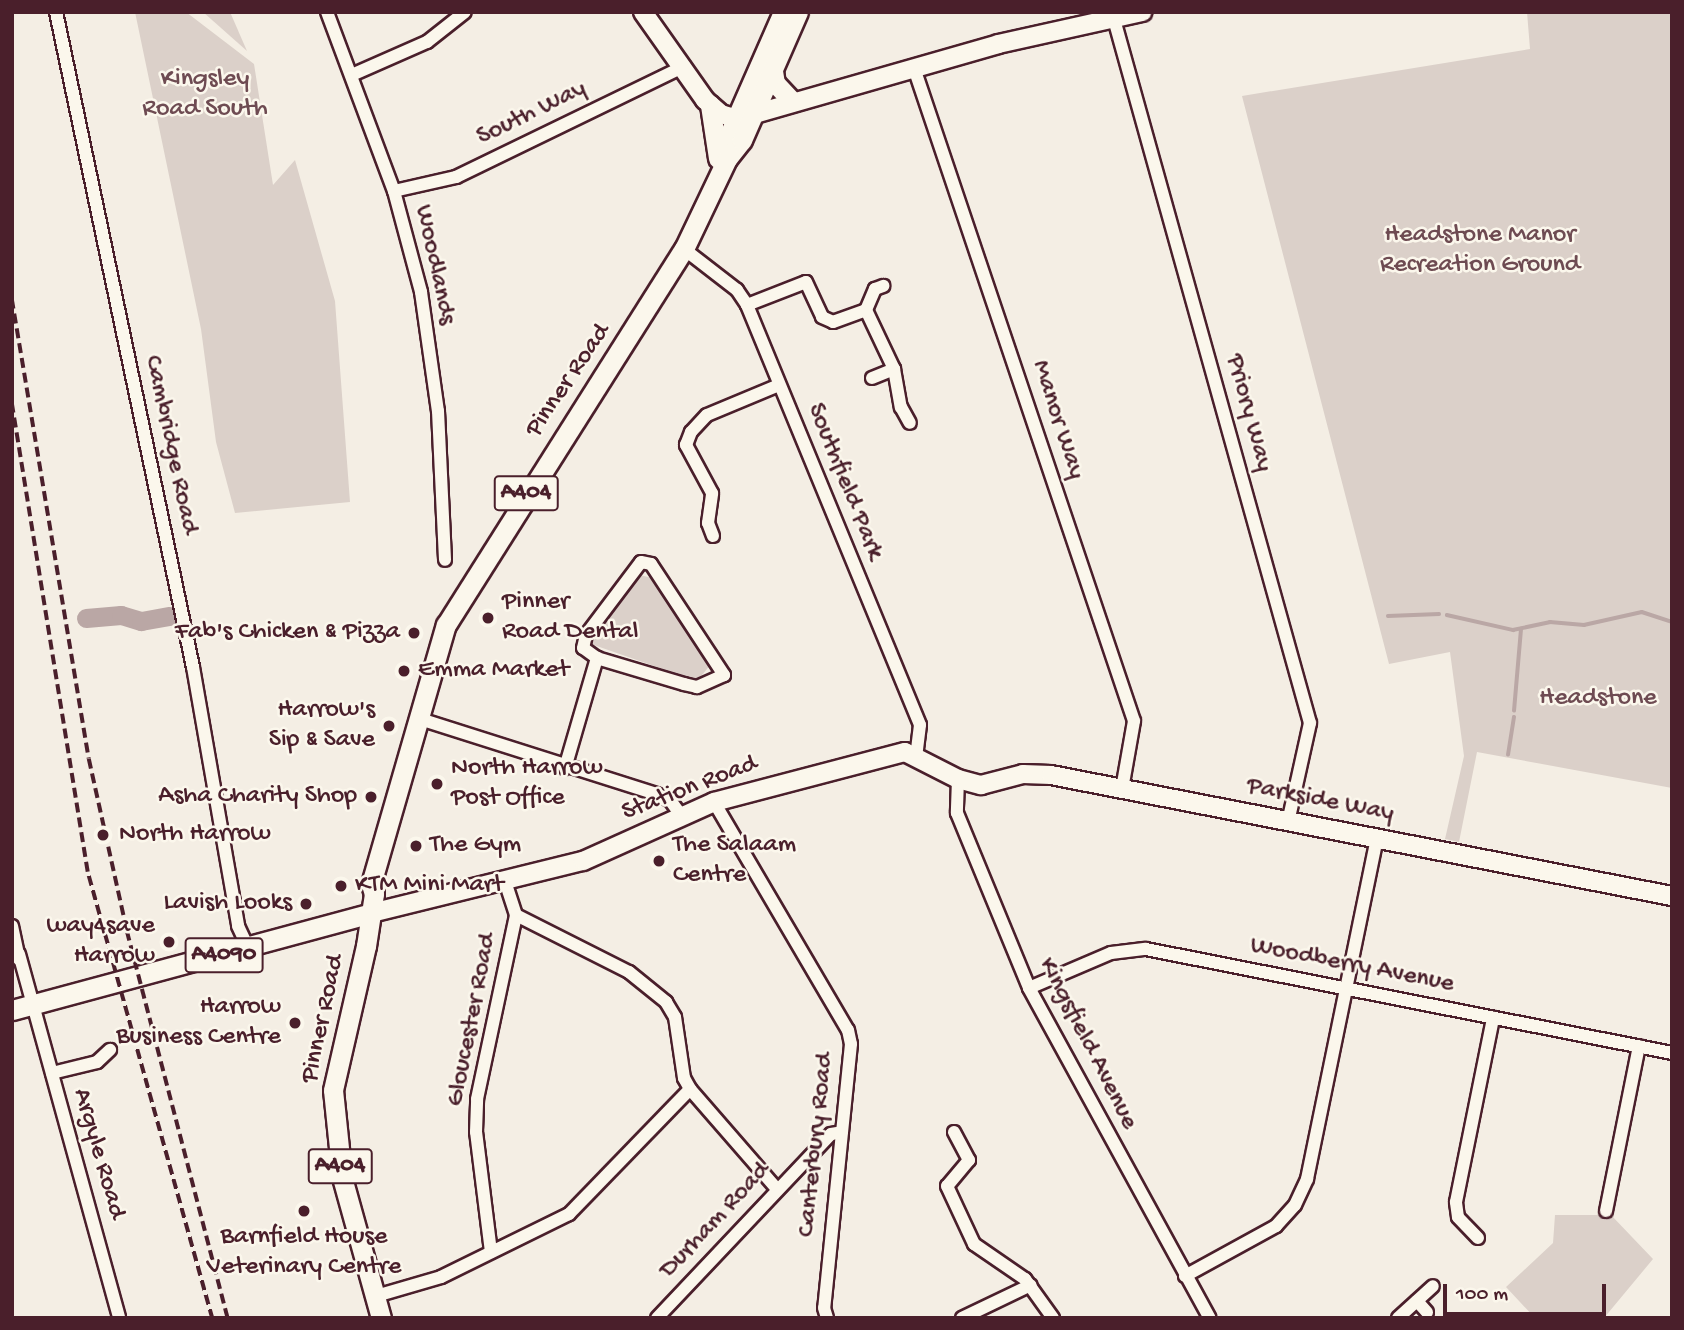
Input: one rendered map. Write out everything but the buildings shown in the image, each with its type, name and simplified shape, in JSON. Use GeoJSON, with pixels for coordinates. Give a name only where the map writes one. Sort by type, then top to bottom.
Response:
{"type":"FeatureCollection","features":[{"type":"Feature","properties":{"kind":"main road","name":"A404"},"geometry":{"type":"LineString","coordinates":[[747,111],[783,12]]}},
{"type":"Feature","properties":{"kind":"main road","name":"A404"},"geometry":{"type":"LineString","coordinates":[[747,111],[774,71],[798,12]]}},
{"type":"Feature","properties":{"kind":"main road"},"geometry":{"type":"LineString","coordinates":[[774,71],[775,83],[795,100]]}},
{"type":"Feature","properties":{"kind":"main road"},"geometry":{"type":"LineString","coordinates":[[707,99],[724,166]]}},
{"type":"Feature","properties":{"kind":"main road","name":"Pinner Road"},"geometry":{"type":"LineString","coordinates":[[381,1318],[342,1177],[333,1090],[373,903],[371,884],[400,796],[446,625],[462,593],[684,249],[724,166],[735,154],[747,111]]}},
{"type":"Feature","properties":{"kind":"main road","name":"Station Road"},"geometry":{"type":"LineString","coordinates":[[31,997],[373,903]]}},
{"type":"Feature","properties":{"kind":"main road","name":"A4090"},"geometry":{"type":"LineString","coordinates":[[12,1010],[31,997]]}},
{"type":"Feature","properties":{"kind":"street","name":"Cambridge Road"},"geometry":{"type":"LineString","coordinates":[[56,12],[234,888],[238,926],[245,938]]}},
{"type":"Feature","properties":{"kind":"street","name":"Woodlands"},"geometry":{"type":"LineString","coordinates":[[327,12],[354,74],[394,191],[421,292],[438,411],[452,541],[445,560]]}},
{"type":"Feature","properties":{"kind":"street"},"geometry":{"type":"LineString","coordinates":[[354,74],[427,42],[465,12]]}},
{"type":"Feature","properties":{"kind":"street"},"geometry":{"type":"LineString","coordinates":[[643,12],[685,65],[707,99],[747,111],[1055,29],[1113,15],[1142,12]]}},
{"type":"Feature","properties":{"kind":"street","name":"Priory Way"},"geometry":{"type":"LineString","coordinates":[[1113,15],[1310,723],[1288,822]]}},
{"type":"Feature","properties":{"kind":"street","name":"South Way"},"geometry":{"type":"LineString","coordinates":[[394,191],[456,177],[685,65]]}},
{"type":"Feature","properties":{"kind":"street","name":"Manor Way"},"geometry":{"type":"LineString","coordinates":[[914,68],[1134,721],[1122,789]]}},
{"type":"Feature","properties":{"kind":"street","name":"Southfield Park"},"geometry":{"type":"LineString","coordinates":[[684,249],[737,290],[747,305],[920,725],[916,756]]}},
{"type":"Feature","properties":{"kind":"street"},"geometry":{"type":"LineString","coordinates":[[747,305],[806,282],[822,317],[833,321],[866,310],[875,289],[883,286]]}},
{"type":"Feature","properties":{"kind":"street"},"geometry":{"type":"LineString","coordinates":[[866,310],[894,369],[901,407],[911,423]]}},
{"type":"Feature","properties":{"kind":"street"},"geometry":{"type":"LineString","coordinates":[[872,378],[894,369]]}},
{"type":"Feature","properties":{"kind":"street"},"geometry":{"type":"LineString","coordinates":[[713,536],[708,523],[712,493],[686,445],[691,432],[707,415],[779,385]]}},
{"type":"Feature","properties":{"kind":"street"},"geometry":{"type":"LineString","coordinates":[[642,562],[651,564],[724,675],[697,687],[597,658],[583,648],[586,635],[642,562]]}},
{"type":"Feature","properties":{"kind":"street"},"geometry":{"type":"LineString","coordinates":[[565,768],[597,658]]}},
{"type":"Feature","properties":{"kind":"street"},"geometry":{"type":"LineString","coordinates":[[420,719],[565,768],[656,794],[670,800],[681,815]]}},
{"type":"Feature","properties":{"kind":"street","name":"Station Road"},"geometry":{"type":"LineString","coordinates":[[373,903],[505,881],[597,856],[681,815],[714,803],[893,752],[916,756],[958,779]]}},
{"type":"Feature","properties":{"kind":"street","name":"Parkside Way"},"geometry":{"type":"LineString","coordinates":[[958,779],[990,785],[1038,773],[1672,896]]}},
{"type":"Feature","properties":{"kind":"street","name":"Kingsfield Avenue"},"geometry":{"type":"LineString","coordinates":[[958,779],[957,813],[1029,988],[1210,1318]]}},
{"type":"Feature","properties":{"kind":"street","name":"Canterbury Road"},"geometry":{"type":"LineString","coordinates":[[714,803],[848,1030],[842,1132],[824,1308],[827,1318]]}},
{"type":"Feature","properties":{"kind":"street"},"geometry":{"type":"LineString","coordinates":[[1185,1276],[1276,1226],[1295,1205],[1307,1179],[1328,1090],[1377,839]]}},
{"type":"Feature","properties":{"kind":"street","name":"Gloucester Road"},"geometry":{"type":"LineString","coordinates":[[491,1252],[476,1132],[477,1100],[516,915],[505,881]]}},
{"type":"Feature","properties":{"kind":"street"},"geometry":{"type":"LineString","coordinates":[[516,915],[629,972],[666,1002],[675,1017],[684,1078],[690,1089],[777,1189]]}},
{"type":"Feature","properties":{"kind":"street","name":"Argyle Road"},"geometry":{"type":"LineString","coordinates":[[12,926],[119,1318]]}},
{"type":"Feature","properties":{"kind":"street","name":"Woodberry Avenue"},"geometry":{"type":"LineString","coordinates":[[1029,988],[1111,953],[1146,949],[1672,1053]]}},
{"type":"Feature","properties":{"kind":"street"},"geometry":{"type":"LineString","coordinates":[[1478,1238],[1458,1217],[1456,1202],[1493,1018]]}},
{"type":"Feature","properties":{"kind":"street"},"geometry":{"type":"LineString","coordinates":[[1606,1210],[1639,1046]]}},
{"type":"Feature","properties":{"kind":"street"},"geometry":{"type":"LineString","coordinates":[[52,1073],[97,1062],[110,1051]]}},
{"type":"Feature","properties":{"kind":"street"},"geometry":{"type":"LineString","coordinates":[[376,1296],[441,1277],[569,1214],[690,1089]]}},
{"type":"Feature","properties":{"kind":"street","name":"Durham Road"},"geometry":{"type":"LineString","coordinates":[[657,1318],[672,1312],[777,1189],[831,1134],[842,1132]]}},
{"type":"Feature","properties":{"kind":"street"},"geometry":{"type":"LineString","coordinates":[[954,1132],[969,1160],[947,1186],[974,1244],[1031,1285],[1054,1318]]}},
{"type":"Feature","properties":{"kind":"street"},"geometry":{"type":"LineString","coordinates":[[962,1318],[1031,1285]]}},
{"type":"Feature","properties":{"kind":"street"},"geometry":{"type":"LineString","coordinates":[[1398,1318],[1433,1286]]}},
{"type":"Feature","properties":{"kind":"street"},"geometry":{"type":"LineString","coordinates":[[1417,1301],[1427,1312]]}},
{"type":"Feature","properties":{"kind":"green space","name":"Kingsley Road South"},"geometry":{"type":"Polygon","coordinates":[[[135,12],[186,12],[254,64],[273,185],[295,160],[335,301],[350,502],[235,513],[216,442],[201,329],[135,12]]]}},
{"type":"Feature","properties":{"kind":"green space"},"geometry":{"type":"Polygon","coordinates":[[[203,12],[230,12],[247,51],[203,12]]]}},
{"type":"Feature","properties":{"kind":"green space","name":"Headstone Manor Recreation Ground"},"geometry":{"type":"Polygon","coordinates":[[[1527,12],[1672,12],[1672,788],[1477,752],[1459,842],[1445,839],[1464,756],[1450,652],[1389,664],[1242,96],[1530,49],[1527,12]]]}},
{"type":"Feature","properties":{"kind":"green space"},"geometry":{"type":"Polygon","coordinates":[[[636,574],[652,578],[712,663],[697,681],[591,644],[636,574]]]}},
{"type":"Feature","properties":{"kind":"green space"},"geometry":{"type":"Polygon","coordinates":[[[1555,1215],[1611,1215],[1653,1259],[1604,1318],[1535,1318],[1506,1287],[1553,1243],[1555,1215]]]}},
{"type":"Feature","properties":{"kind":"waterway"},"geometry":{"type":"LineString","coordinates":[[1447,615],[1513,630],[1550,622],[1584,625],[1642,612],[1672,622]]}},
{"type":"Feature","properties":{"kind":"waterway"},"geometry":{"type":"LineString","coordinates":[[1388,616],[1439,614]]}},
{"type":"Feature","properties":{"kind":"waterway"},"geometry":{"type":"LineString","coordinates":[[86,618],[121,615],[141,621],[170,616]]}},
{"type":"Feature","properties":{"kind":"waterway"},"geometry":{"type":"LineString","coordinates":[[1514,711],[1521,629]]}},
{"type":"Feature","properties":{"kind":"waterway"},"geometry":{"type":"LineString","coordinates":[[1508,755],[1514,717]]}},
{"type":"Feature","properties":{"kind":"railway"},"geometry":{"type":"LineString","coordinates":[[12,299],[89,759],[127,931],[228,1318]]}},
{"type":"Feature","properties":{"kind":"railway"},"geometry":{"type":"LineString","coordinates":[[12,403],[89,876],[212,1318]]}},
{"type":"Feature","properties":{"kind":"place","name":"Pinner Road Dental"},"geometry":{"type":"Point","coordinates":[488,618]}},
{"type":"Feature","properties":{"kind":"place","name":"Fab's Chicken & Pizza"},"geometry":{"type":"Point","coordinates":[414,633]}},
{"type":"Feature","properties":{"kind":"place","name":"Emma Market"},"geometry":{"type":"Point","coordinates":[404,671]}},
{"type":"Feature","properties":{"kind":"place","name":"Harrow's Sip & Save"},"geometry":{"type":"Point","coordinates":[389,726]}},
{"type":"Feature","properties":{"kind":"place","name":"North Harrow Post Office"},"geometry":{"type":"Point","coordinates":[437,784]}},
{"type":"Feature","properties":{"kind":"place","name":"Asha Charity Shop"},"geometry":{"type":"Point","coordinates":[371,797]}},
{"type":"Feature","properties":{"kind":"place","name":"North Harrow"},"geometry":{"type":"Point","coordinates":[103,835]}},
{"type":"Feature","properties":{"kind":"place","name":"The Gym"},"geometry":{"type":"Point","coordinates":[416,846]}},
{"type":"Feature","properties":{"kind":"place","name":"The Salaam Centre"},"geometry":{"type":"Point","coordinates":[659,861]}},
{"type":"Feature","properties":{"kind":"place","name":"KTM Mini Mart"},"geometry":{"type":"Point","coordinates":[341,886]}},
{"type":"Feature","properties":{"kind":"place","name":"Lavish Looks"},"geometry":{"type":"Point","coordinates":[306,904]}},
{"type":"Feature","properties":{"kind":"place","name":"way4save Harrow"},"geometry":{"type":"Point","coordinates":[169,942]}},
{"type":"Feature","properties":{"kind":"place","name":"Harrow Business Centre"},"geometry":{"type":"Point","coordinates":[295,1023]}},
{"type":"Feature","properties":{"kind":"place","name":"Barnfield House Veterinary Centre"},"geometry":{"type":"Point","coordinates":[304,1211]}},
{"type":"Feature","properties":{"kind":"park label","name":"Headstone"},"geometry":{"type":"Point","coordinates":[1598,699]}}]}
